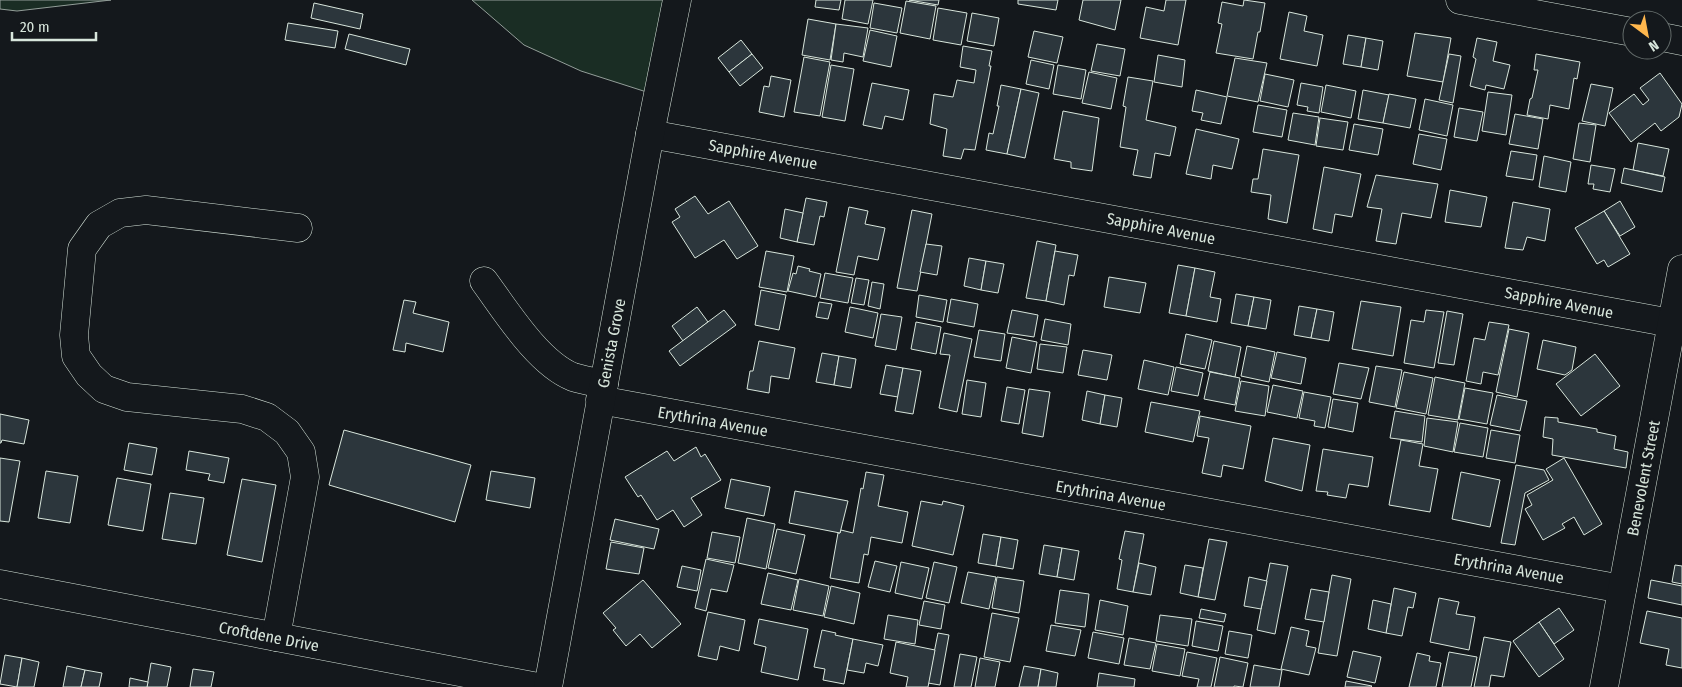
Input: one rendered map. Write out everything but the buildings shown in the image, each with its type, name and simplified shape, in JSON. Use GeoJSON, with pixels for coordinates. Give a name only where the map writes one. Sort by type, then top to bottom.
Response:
{"type":"FeatureCollection","features":[{"type":"Feature","properties":{"kind":"street","name":"Genista Grove"},"geometry":{"type":"LineString","coordinates":[[548,687],[650,134],[677,0]]}},
{"type":"Feature","properties":{"kind":"street"},"geometry":{"type":"LineString","coordinates":[[1460,0],[1622,30]]}},
{"type":"Feature","properties":{"kind":"street","name":"Sapphire Avenue"},"geometry":{"type":"LineString","coordinates":[[650,134],[1672,323]]}},
{"type":"Feature","properties":{"kind":"street"},"geometry":{"type":"LineString","coordinates":[[276,637],[305,477],[301,452],[286,432],[267,417],[251,411],[126,397],[104,389],[89,375],[76,356],[74,335],[82,249],[99,225],[120,213],[146,210],[298,228]]}},
{"type":"Feature","properties":{"kind":"street","name":"Benevolent Street"},"geometry":{"type":"LineString","coordinates":[[1604,687],[1682,269]]}},
{"type":"Feature","properties":{"kind":"street","name":"Erythrina Avenue"},"geometry":{"type":"LineString","coordinates":[[484,281],[533,345],[552,364],[602,392],[1622,589]]}},
{"type":"Feature","properties":{"kind":"street","name":"Croftdene Drive"},"geometry":{"type":"LineString","coordinates":[[0,584],[538,687]]}},
{"type":"Feature","properties":{"kind":"green space"},"geometry":{"type":"Polygon","coordinates":[[[0,0],[111,0],[17,11],[0,9],[0,0]]]}},
{"type":"Feature","properties":{"kind":"green space"},"geometry":{"type":"Polygon","coordinates":[[[472,0],[676,0],[656,95],[581,71],[524,45],[472,0]]]}}]}
